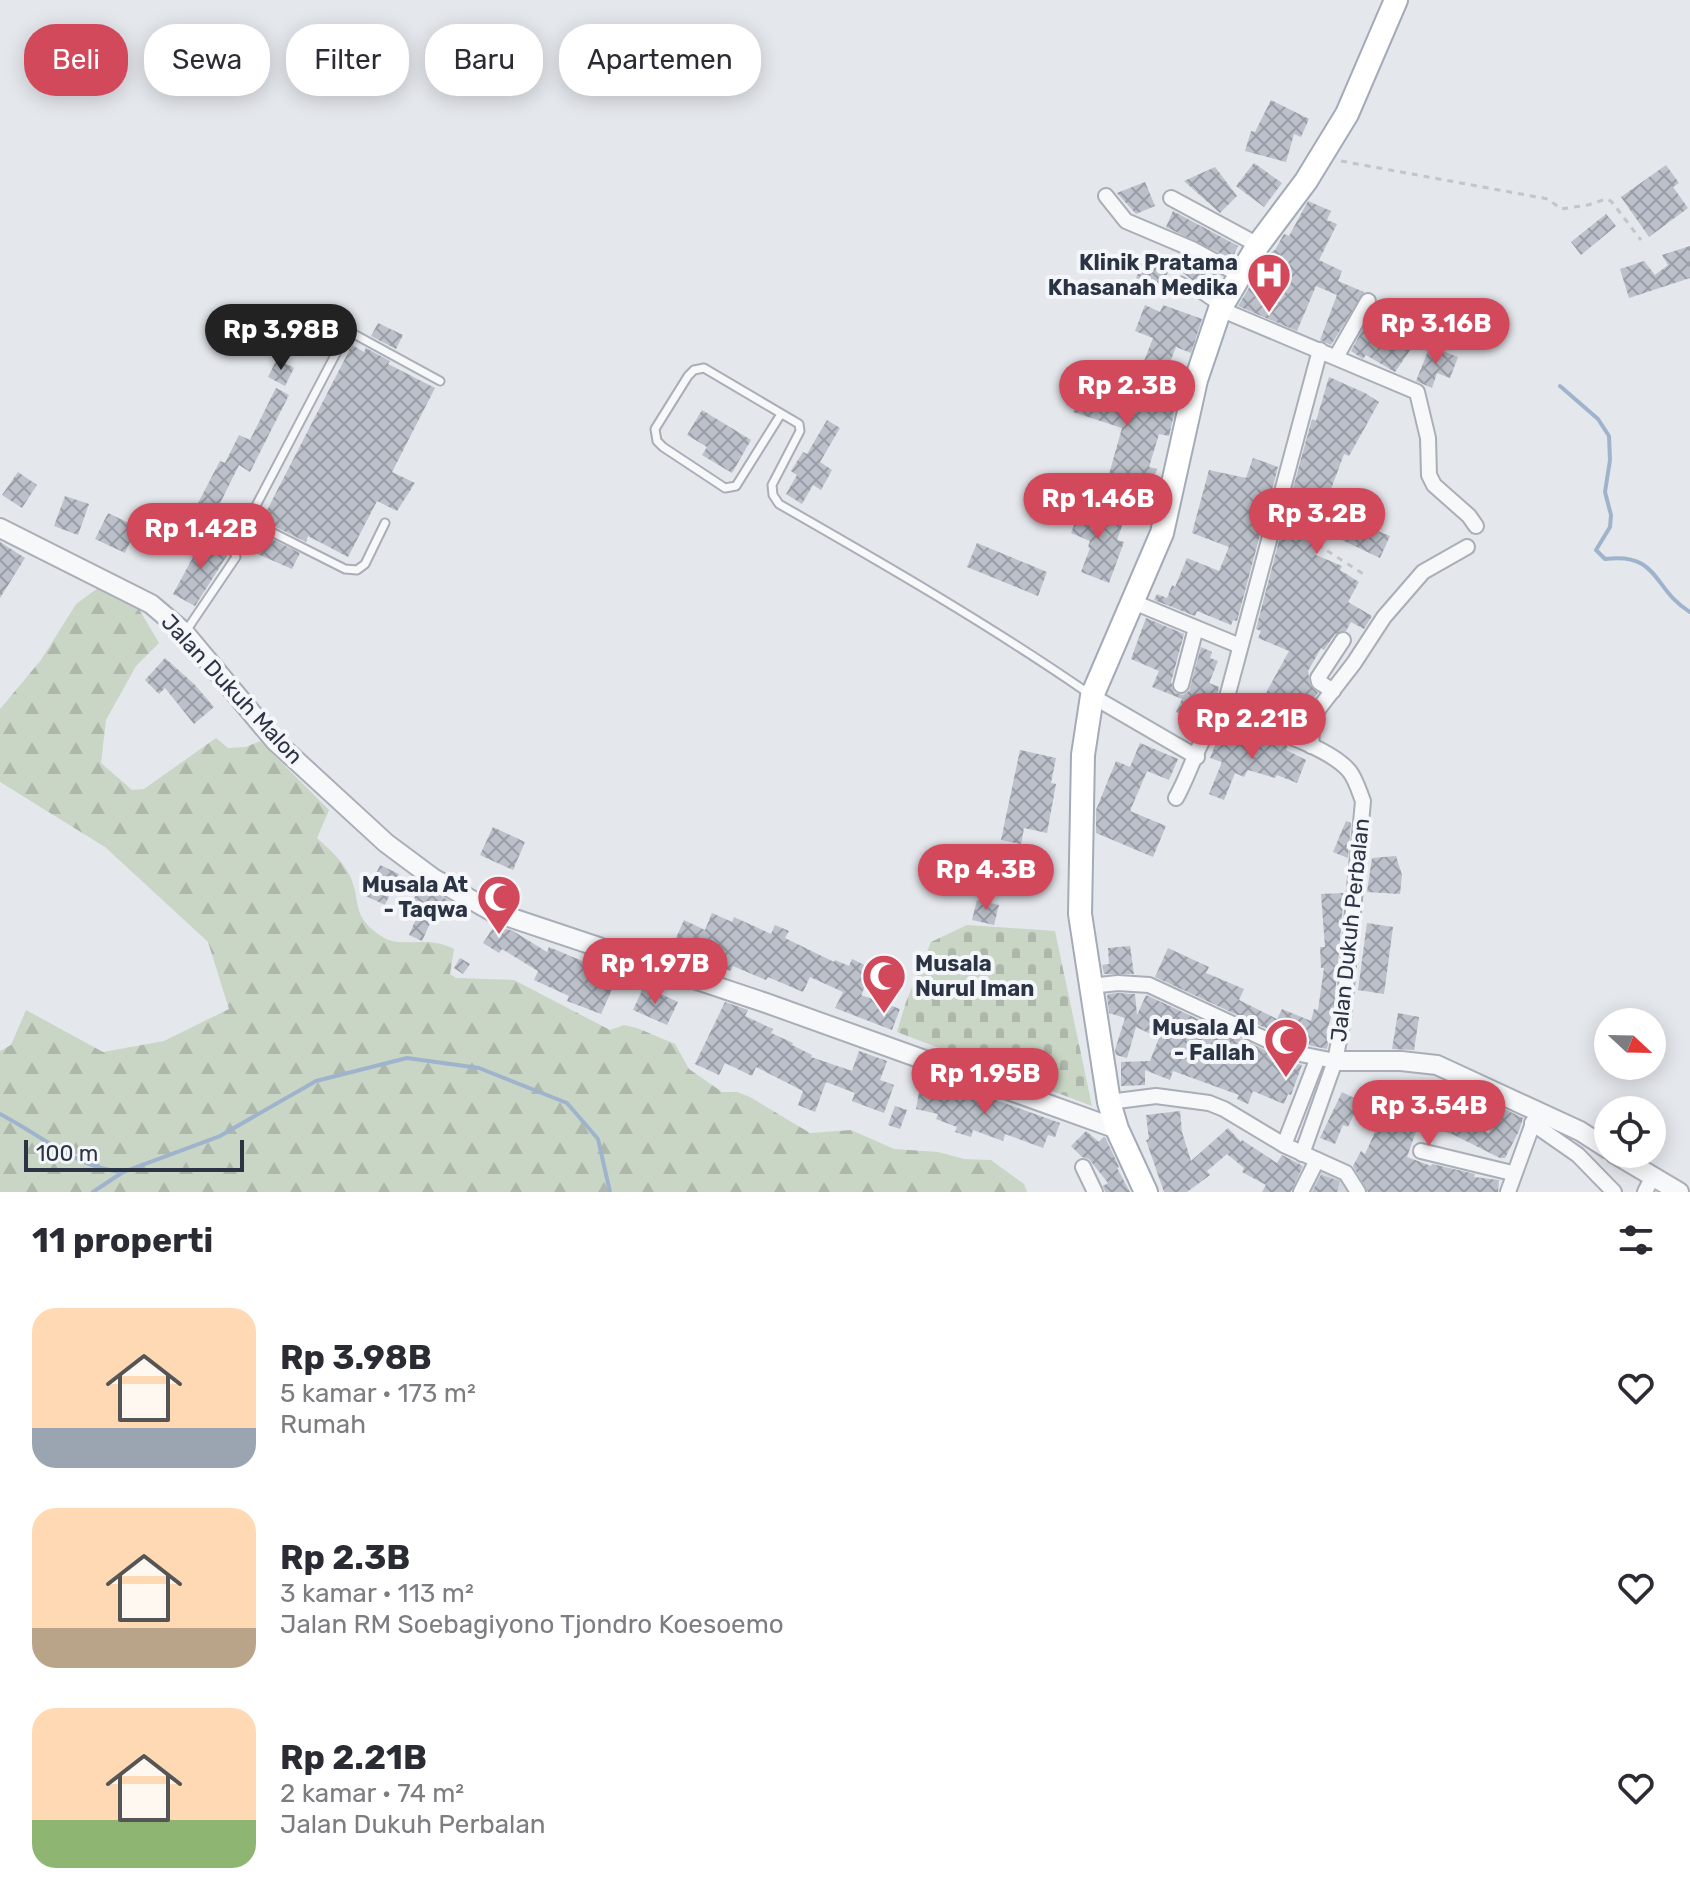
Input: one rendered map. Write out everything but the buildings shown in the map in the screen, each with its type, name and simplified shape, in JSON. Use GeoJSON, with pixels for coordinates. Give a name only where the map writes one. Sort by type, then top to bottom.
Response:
{"type":"FeatureCollection","features":[{"type":"Feature","properties":{"kind":"main road"},"geometry":{"type":"LineString","coordinates":[[1146,1192],[1117,1129],[1109,1102],[1080,914],[1083,755],[1092,696],[1167,518],[1196,380],[1220,309],[1258,245],[1321,157],[1347,114],[1396,0]]}},
{"type":"Feature","properties":{"kind":"street"},"geometry":{"type":"LineString","coordinates":[[1106,196],[1126,221],[1192,249],[1240,275]]}},
{"type":"Feature","properties":{"kind":"street"},"geometry":{"type":"LineString","coordinates":[[1171,198],[1258,245]]}},
{"type":"Feature","properties":{"kind":"street"},"geometry":{"type":"LineString","coordinates":[[1336,357],[1368,301]]}},
{"type":"Feature","properties":{"kind":"street"},"geometry":{"type":"LineString","coordinates":[[1220,309],[1417,392],[1428,438],[1429,475],[1434,485],[1476,526]]}},
{"type":"Feature","properties":{"kind":"street"},"geometry":{"type":"LineString","coordinates":[[1176,798],[1204,736],[1223,712],[1320,350]]}},
{"type":"Feature","properties":{"kind":"street"},"geometry":{"type":"LineString","coordinates":[[1083,489],[1167,518]]}},
{"type":"Feature","properties":{"kind":"street","name":"Jalan Dukuh Malon"},"geometry":{"type":"LineString","coordinates":[[0,528],[151,604],[184,632],[275,741],[386,843],[433,878],[491,911],[766,1003],[1117,1129]]}},
{"type":"Feature","properties":{"kind":"street"},"geometry":{"type":"LineString","coordinates":[[1311,746],[1313,716],[1384,617],[1423,572],[1467,547]]}},
{"type":"Feature","properties":{"kind":"street"},"geometry":{"type":"LineString","coordinates":[[1131,601],[1240,646]]}},
{"type":"Feature","properties":{"kind":"street"},"geometry":{"type":"LineString","coordinates":[[1181,685],[1196,628]]}},
{"type":"Feature","properties":{"kind":"street"},"geometry":{"type":"LineString","coordinates":[[1333,691],[1318,678],[1343,640]]}},
{"type":"Feature","properties":{"kind":"street"},"geometry":{"type":"LineString","coordinates":[[1092,696],[1197,757]]}},
{"type":"Feature","properties":{"kind":"street","name":"Jalan Dukuh Perbalan"},"geometry":{"type":"LineString","coordinates":[[1223,712],[1311,746],[1341,763],[1351,773],[1363,801],[1343,1020],[1284,1145]]}},
{"type":"Feature","properties":{"kind":"street","name":"Jalan Dukuh Perbalan"},"geometry":{"type":"LineString","coordinates":[[1090,986],[1118,983],[1149,985],[1295,1053],[1326,1060]]}},
{"type":"Feature","properties":{"kind":"street"},"geometry":{"type":"LineString","coordinates":[[1326,1060],[1437,1065],[1535,1117],[1580,1131],[1594,1140]]}},
{"type":"Feature","properties":{"kind":"street","name":"Jalan Dukuh Perbalan"},"geometry":{"type":"LineString","coordinates":[[1302,1154],[1326,1060]]}},
{"type":"Feature","properties":{"kind":"street"},"geometry":{"type":"LineString","coordinates":[[1109,1102],[1156,1096],[1209,1103],[1284,1145],[1350,1176],[1358,1192]]}},
{"type":"Feature","properties":{"kind":"street"},"geometry":{"type":"LineString","coordinates":[[1508,1192],[1512,1173],[1535,1117]]}},
{"type":"Feature","properties":{"kind":"street"},"geometry":{"type":"LineString","coordinates":[[1535,1117],[1614,1192]]}},
{"type":"Feature","properties":{"kind":"street"},"geometry":{"type":"LineString","coordinates":[[1421,1151],[1512,1173]]}},
{"type":"Feature","properties":{"kind":"street"},"geometry":{"type":"LineString","coordinates":[[1301,1192],[1317,1160]]}},
{"type":"Feature","properties":{"kind":"street"},"geometry":{"type":"LineString","coordinates":[[1083,1167],[1095,1192]]}},
{"type":"Feature","properties":{"kind":"street"},"geometry":{"type":"LineString","coordinates":[[1630,1168],[1649,1185],[1679,1192]]}},
{"type":"Feature","properties":{"kind":"lane"},"geometry":{"type":"LineString","coordinates":[[1181,281],[1220,309]]}},
{"type":"Feature","properties":{"kind":"lane"},"geometry":{"type":"LineString","coordinates":[[249,519],[344,338],[352,333],[440,381]]}},
{"type":"Feature","properties":{"kind":"lane"},"geometry":{"type":"LineString","coordinates":[[781,414],[736,486],[731,489],[725,488],[657,441],[655,429],[688,376],[694,370],[704,368],[799,424],[800,431],[772,485],[773,495],[779,504],[905,575],[1044,662],[1092,696]]}},
{"type":"Feature","properties":{"kind":"lane"},"geometry":{"type":"LineString","coordinates":[[184,632],[236,557],[222,520],[224,513],[232,512],[249,519],[345,569],[357,570],[365,564],[385,523]]}},
{"type":"Feature","properties":{"kind":"path"},"geometry":{"type":"LineString","coordinates":[[1321,157],[1548,199],[1561,209],[1606,199],[1611,201],[1641,240]]}},
{"type":"Feature","properties":{"kind":"path"},"geometry":{"type":"LineString","coordinates":[[1275,523],[1318,545],[1365,575]]}},
{"type":"Feature","properties":{"kind":"shaded area"},"geometry":{"type":"Polygon","coordinates":[[[1318,1162],[1346,1175],[1355,1192],[1305,1192],[1318,1162]]]}},
{"type":"Feature","properties":{"kind":"green space"},"geometry":{"type":"Polygon","coordinates":[[[98,588],[133,599],[159,643],[136,666],[106,720],[101,763],[132,790],[144,789],[216,738],[228,748],[246,747],[260,741],[329,810],[317,838],[347,870],[361,915],[381,936],[397,942],[434,943],[454,949],[450,974],[456,978],[514,980],[610,1030],[624,1025],[675,1044],[689,1069],[722,1092],[737,1092],[750,1097],[810,1133],[851,1130],[894,1149],[991,1160],[1024,1184],[1027,1192],[0,1192],[0,1051],[11,1045],[26,1010],[103,1052],[164,1041],[229,1009],[208,942],[105,847],[0,782],[0,709],[41,660],[76,604],[98,588]]]}},
{"type":"Feature","properties":{"kind":"green space"},"geometry":{"type":"Polygon","coordinates":[[[967,925],[1055,931],[1092,1106],[897,1032],[931,942],[967,925]]]}},
{"type":"Feature","properties":{"kind":"waterway"},"geometry":{"type":"LineString","coordinates":[[1560,386],[1598,419],[1609,436],[1610,460],[1605,492],[1611,515],[1610,527],[1596,550],[1605,559],[1623,558],[1646,567],[1668,593],[1690,612]]}},
{"type":"Feature","properties":{"kind":"waterway"},"geometry":{"type":"LineString","coordinates":[[93,1192],[123,1172],[220,1136],[316,1081],[407,1058],[479,1068],[567,1103],[598,1139],[610,1192]]}},
{"type":"Feature","properties":{"kind":"waterway"},"geometry":{"type":"LineString","coordinates":[[0,1114],[74,1157],[122,1172]]}},
{"type":"Feature","properties":{"kind":"place","name":"Klinik Pratama Khasanah Medika"},"geometry":{"type":"Point","coordinates":[1269,314]}},
{"type":"Feature","properties":{"kind":"place","name":"Musala At - Taqwa"},"geometry":{"type":"Point","coordinates":[499,936]}},
{"type":"Feature","properties":{"kind":"place","name":"Musala Nurul Iman"},"geometry":{"type":"Point","coordinates":[884,1015]}},
{"type":"Feature","properties":{"kind":"place","name":"Musala Al - Fallah"},"geometry":{"type":"Point","coordinates":[1286,1079]}}]}
